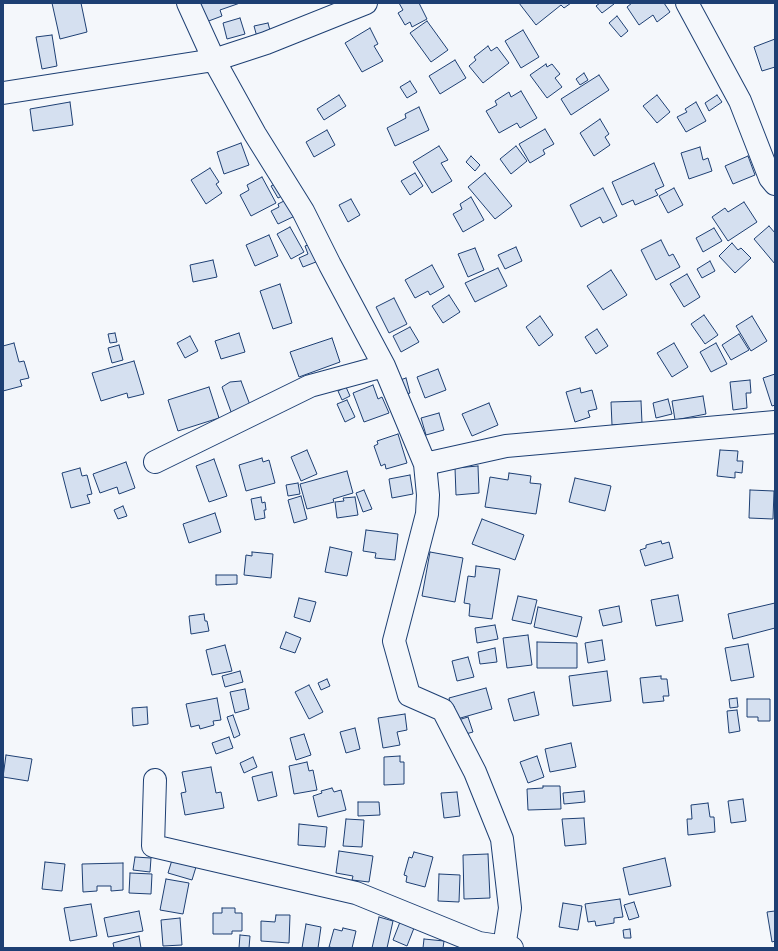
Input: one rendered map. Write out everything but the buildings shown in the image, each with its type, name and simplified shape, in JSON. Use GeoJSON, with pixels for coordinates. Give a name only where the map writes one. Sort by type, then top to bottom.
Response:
{"type":"FeatureCollection","features":[{"type":"Feature","properties":{"kind":"street"},"geometry":{"type":"LineString","coordinates":[[154,780],[153,846],[356,893],[479,942],[507,948],[510,908],[502,839],[475,772],[443,710],[409,694],[394,641],[427,514],[428,495],[425,464],[384,366],[302,211],[255,134],[214,60],[188,3]]}},
{"type":"Feature","properties":{"kind":"street"},"geometry":{"type":"LineString","coordinates":[[3,93],[214,60],[266,43],[366,3]]}},
{"type":"Feature","properties":{"kind":"street"},"geometry":{"type":"LineString","coordinates":[[687,3],[740,101],[770,178],[775,184]]}},
{"type":"Feature","properties":{"kind":"street"},"geometry":{"type":"LineString","coordinates":[[155,462],[310,386],[384,366]]}},
{"type":"Feature","properties":{"kind":"street"},"geometry":{"type":"LineString","coordinates":[[425,464],[506,446],[775,422]]}}]}
